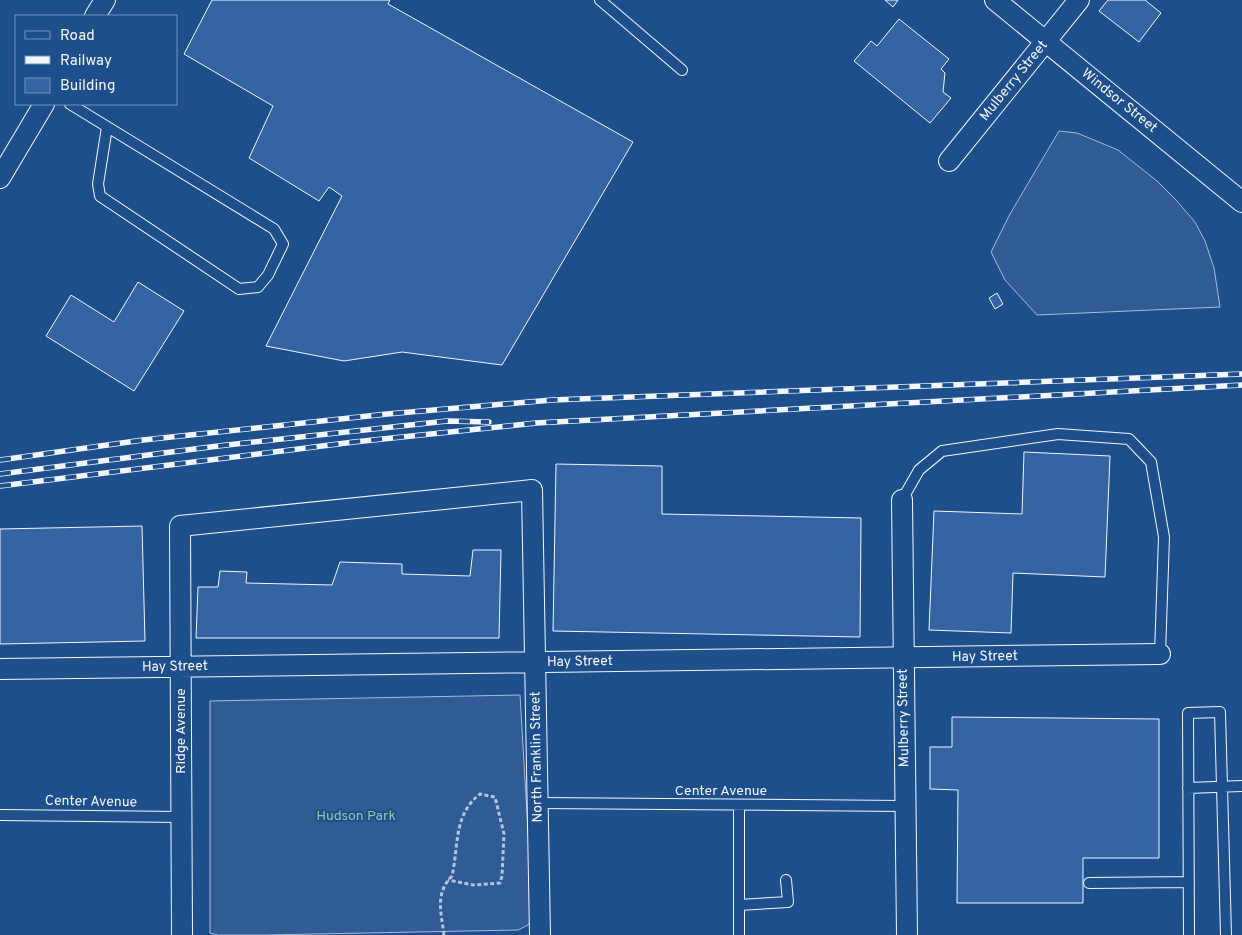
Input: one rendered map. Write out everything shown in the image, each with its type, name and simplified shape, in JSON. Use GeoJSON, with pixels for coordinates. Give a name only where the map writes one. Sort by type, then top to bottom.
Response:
{"type":"FeatureCollection","features":[{"type":"Feature","properties":{"kind":"street"},"geometry":{"type":"LineString","coordinates":[[96,15],[105,0]]}},
{"type":"Feature","properties":{"kind":"street","name":"Windsor Street"},"geometry":{"type":"LineString","coordinates":[[995,0],[1242,202]]}},
{"type":"Feature","properties":{"kind":"street","name":"Mulberry Street"},"geometry":{"type":"LineString","coordinates":[[949,161],[1079,0]]}},
{"type":"Feature","properties":{"kind":"street"},"geometry":{"type":"LineString","coordinates":[[0,178],[43,105]]}},
{"type":"Feature","properties":{"kind":"street","name":"Ridge Avenue"},"geometry":{"type":"LineString","coordinates":[[182,935],[180,526],[532,490]]}},
{"type":"Feature","properties":{"kind":"street","name":"North Franklin Street"},"geometry":{"type":"LineString","coordinates":[[532,490],[540,935]]}},
{"type":"Feature","properties":{"kind":"street","name":"Mulberry Street"},"geometry":{"type":"LineString","coordinates":[[902,500],[906,935]]}},
{"type":"Feature","properties":{"kind":"street","name":"Hay Street"},"geometry":{"type":"LineString","coordinates":[[0,669],[1160,654]]}},
{"type":"Feature","properties":{"kind":"lane"},"geometry":{"type":"LineString","coordinates":[[600,0],[682,70]]}},
{"type":"Feature","properties":{"kind":"lane"},"geometry":{"type":"LineString","coordinates":[[72,105],[274,230],[283,244],[268,275],[258,288],[239,289],[100,196],[98,184],[107,127]]}},
{"type":"Feature","properties":{"kind":"lane"},"geometry":{"type":"LineString","coordinates":[[902,500],[919,470],[942,451],[1058,434],[1129,439],[1151,462],[1164,537],[1160,654]]}},
{"type":"Feature","properties":{"kind":"lane"},"geometry":{"type":"LineString","coordinates":[[1189,935],[1188,713],[1220,712],[1226,935]]}},
{"type":"Feature","properties":{"kind":"lane"},"geometry":{"type":"LineString","coordinates":[[1188,788],[1242,786]]}},
{"type":"Feature","properties":{"kind":"lane","name":"Center Avenue"},"geometry":{"type":"LineString","coordinates":[[538,803],[905,806]]}},
{"type":"Feature","properties":{"kind":"lane"},"geometry":{"type":"LineString","coordinates":[[739,805],[739,935]]}},
{"type":"Feature","properties":{"kind":"lane","name":"Center Avenue"},"geometry":{"type":"LineString","coordinates":[[0,815],[181,817]]}},
{"type":"Feature","properties":{"kind":"lane"},"geometry":{"type":"LineString","coordinates":[[739,904],[788,902],[786,880]]}},
{"type":"Feature","properties":{"kind":"lane"},"geometry":{"type":"LineString","coordinates":[[1089,883],[1189,882]]}},
{"type":"Feature","properties":{"kind":"path"},"geometry":{"type":"LineString","coordinates":[[444,935],[440,890],[448,880],[452,876],[460,820],[467,808],[480,794],[495,797],[504,834],[500,882],[472,884],[448,880]]}},
{"type":"Feature","properties":{"kind":"shaded area"},"geometry":{"type":"Polygon","coordinates":[[[1059,131],[1077,133],[1118,150],[1157,181],[1176,200],[1195,222],[1205,241],[1214,268],[1220,307],[1037,315],[1005,280],[991,252],[1010,214],[1059,131]]]}},
{"type":"Feature","properties":{"kind":"shaded area","name":"Hudson Park"},"geometry":{"type":"Polygon","coordinates":[[[520,695],[533,916],[528,925],[518,930],[264,935],[218,935],[210,933],[210,701],[520,695]]]}},
{"type":"Feature","properties":{"kind":"building"},"geometry":{"type":"Polygon","coordinates":[[[212,0],[390,0],[388,4],[633,142],[502,365],[402,352],[344,361],[266,346],[342,196],[329,187],[319,201],[249,158],[273,106],[184,54],[212,0]]]}},
{"type":"Feature","properties":{"kind":"building"},"geometry":{"type":"Polygon","coordinates":[[[885,0],[898,0],[893,7],[885,0]]]}},
{"type":"Feature","properties":{"kind":"building"},"geometry":{"type":"Polygon","coordinates":[[[1108,0],[1145,0],[1161,13],[1139,42],[1099,11],[1108,0]]]}},
{"type":"Feature","properties":{"kind":"building"},"geometry":{"type":"Polygon","coordinates":[[[899,19],[949,59],[941,69],[945,73],[943,92],[951,98],[930,123],[854,61],[871,41],[877,46],[899,19]]]}},
{"type":"Feature","properties":{"kind":"building"},"geometry":{"type":"Polygon","coordinates":[[[138,282],[184,311],[134,391],[46,336],[71,295],[114,322],[138,282]]]}},
{"type":"Feature","properties":{"kind":"building"},"geometry":{"type":"Polygon","coordinates":[[[997,293],[1003,304],[995,309],[989,298],[997,293]]]}},
{"type":"Feature","properties":{"kind":"building"},"geometry":{"type":"Polygon","coordinates":[[[1024,452],[1110,456],[1105,577],[1013,573],[1011,633],[929,630],[934,511],[1022,514],[1024,452]]]}},
{"type":"Feature","properties":{"kind":"building"},"geometry":{"type":"Polygon","coordinates":[[[556,464],[662,466],[662,514],[861,518],[860,637],[553,631],[556,464]]]}},
{"type":"Feature","properties":{"kind":"building"},"geometry":{"type":"Polygon","coordinates":[[[142,526],[145,641],[0,644],[0,529],[142,526]]]}},
{"type":"Feature","properties":{"kind":"building"},"geometry":{"type":"Polygon","coordinates":[[[473,550],[501,550],[499,638],[196,638],[198,587],[218,587],[220,571],[247,572],[246,583],[332,585],[340,562],[402,564],[402,574],[470,576],[473,550]]]}},
{"type":"Feature","properties":{"kind":"building"},"geometry":{"type":"Polygon","coordinates":[[[952,717],[1159,719],[1159,858],[1083,858],[1083,903],[957,903],[958,790],[930,789],[930,747],[952,747],[952,717]]]}},
{"type":"Feature","properties":{"kind":"railway"},"geometry":{"type":"LineString","coordinates":[[0,460],[143,440],[387,414],[552,400],[1242,374]]}},
{"type":"Feature","properties":{"kind":"railway"},"geometry":{"type":"LineString","coordinates":[[0,486],[354,442],[536,423],[1242,385]]}},
{"type":"Feature","properties":{"kind":"railway"},"geometry":{"type":"LineString","coordinates":[[0,474],[218,446],[447,421],[489,422]]}}]}
